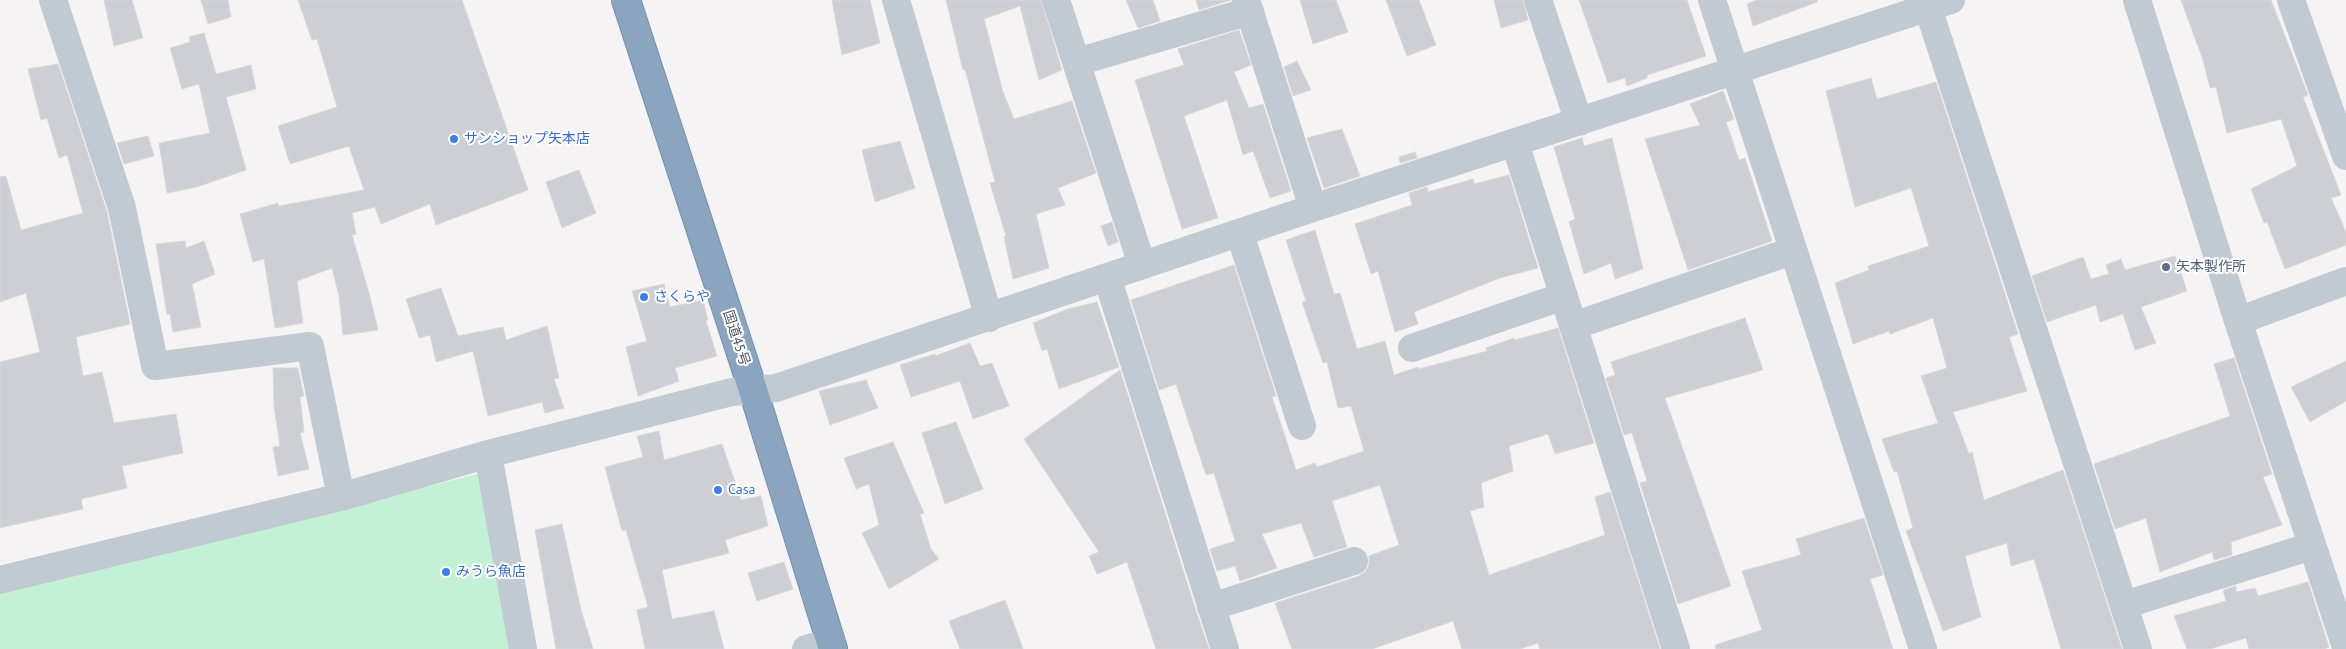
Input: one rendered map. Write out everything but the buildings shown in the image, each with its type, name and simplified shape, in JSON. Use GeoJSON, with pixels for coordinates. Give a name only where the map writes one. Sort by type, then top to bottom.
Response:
{"type":"FeatureCollection","features":[{"type":"Feature","properties":{"kind":"highway","name":"国道45号"},"geometry":{"type":"LineString","coordinates":[[626,0],[753,390],[824,647]]}},
{"type":"Feature","properties":{"kind":"street"},"geometry":{"type":"LineString","coordinates":[[53,0],[122,208],[155,366],[310,346],[341,497]]}},
{"type":"Feature","properties":{"kind":"street"},"geometry":{"type":"LineString","coordinates":[[896,0],[989,318]]}},
{"type":"Feature","properties":{"kind":"street"},"geometry":{"type":"LineString","coordinates":[[1056,0],[1142,265]]}},
{"type":"Feature","properties":{"kind":"street"},"geometry":{"type":"LineString","coordinates":[[1538,0],[1579,122]]}},
{"type":"Feature","properties":{"kind":"street"},"geometry":{"type":"LineString","coordinates":[[1712,0],[1792,251],[1923,649]]}},
{"type":"Feature","properties":{"kind":"street"},"geometry":{"type":"LineString","coordinates":[[2137,0],[2238,321],[2346,647]]}},
{"type":"Feature","properties":{"kind":"street"},"geometry":{"type":"LineString","coordinates":[[2291,0],[2346,156]]}},
{"type":"Feature","properties":{"kind":"street"},"geometry":{"type":"LineString","coordinates":[[0,580],[341,497],[488,454],[732,392],[776,388],[1313,208],[1939,4],[2138,649]]}},
{"type":"Feature","properties":{"kind":"street"},"geometry":{"type":"LineString","coordinates":[[1077,62],[1248,5],[1313,208]]}},
{"type":"Feature","properties":{"kind":"street"},"geometry":{"type":"LineString","coordinates":[[1515,143],[1676,649]]}},
{"type":"Feature","properties":{"kind":"street"},"geometry":{"type":"LineString","coordinates":[[1240,234],[1302,426]]}},
{"type":"Feature","properties":{"kind":"street"},"geometry":{"type":"LineString","coordinates":[[1573,326],[1792,251]]}},
{"type":"Feature","properties":{"kind":"street"},"geometry":{"type":"LineString","coordinates":[[1107,277],[1225,649]]}},
{"type":"Feature","properties":{"kind":"street"},"geometry":{"type":"LineString","coordinates":[[2238,321],[2346,281]]}},
{"type":"Feature","properties":{"kind":"street"},"geometry":{"type":"LineString","coordinates":[[1412,348],[1564,296]]}},
{"type":"Feature","properties":{"kind":"street"},"geometry":{"type":"LineString","coordinates":[[488,454],[523,649]]}},
{"type":"Feature","properties":{"kind":"street"},"geometry":{"type":"LineString","coordinates":[[2124,605],[2312,546]]}},
{"type":"Feature","properties":{"kind":"street"},"geometry":{"type":"LineString","coordinates":[[1211,607],[1354,561]]}},
{"type":"Feature","properties":{"kind":"green space"},"geometry":{"type":"Polygon","coordinates":[[[477,474],[512,649],[0,649],[0,594],[477,474]]]}},
{"type":"Feature","properties":{"kind":"place","name":"サンショップ矢本店"},"geometry":{"type":"Point","coordinates":[454,139]}},
{"type":"Feature","properties":{"kind":"place","name":"矢本製作所"},"geometry":{"type":"Point","coordinates":[2166,267]}},
{"type":"Feature","properties":{"kind":"place","name":"さくらや"},"geometry":{"type":"Point","coordinates":[644,297]}},
{"type":"Feature","properties":{"kind":"place","name":"Casa"},"geometry":{"type":"Point","coordinates":[718,490]}},
{"type":"Feature","properties":{"kind":"place","name":"みうら魚店"},"geometry":{"type":"Point","coordinates":[446,572]}}]}
